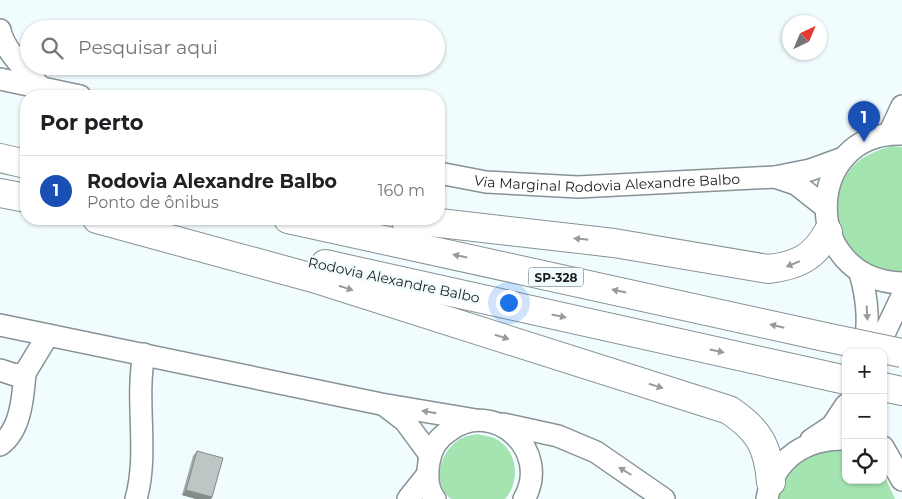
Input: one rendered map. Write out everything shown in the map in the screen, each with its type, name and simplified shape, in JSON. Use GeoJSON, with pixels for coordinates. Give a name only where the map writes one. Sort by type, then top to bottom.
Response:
{"type":"FeatureCollection","features":[{"type":"Feature","properties":{"kind":"highway"},"geometry":{"type":"LineString","coordinates":[[0,158],[20,161]]}},
{"type":"Feature","properties":{"kind":"highway"},"geometry":{"type":"LineString","coordinates":[[445,224],[614,243],[768,268],[789,266],[808,257],[823,241],[826,219]]}},
{"type":"Feature","properties":{"kind":"highway"},"geometry":{"type":"LineString","coordinates":[[119,225],[313,278],[729,410],[747,422],[761,440],[769,460],[766,492]]}},
{"type":"Feature","properties":{"kind":"highway","name":"Rodovia Alexandre Balbo"},"geometry":{"type":"LineString","coordinates":[[145,225],[842,379]]}},
{"type":"Feature","properties":{"kind":"highway","name":"SP-328"},"geometry":{"type":"LineString","coordinates":[[315,225],[902,353]]}},
{"type":"Feature","properties":{"kind":"highway"},"geometry":{"type":"LineString","coordinates":[[887,389],[902,392]]}},
{"type":"Feature","properties":{"kind":"street"},"geometry":{"type":"LineString","coordinates":[[0,30],[1,37],[20,64]]}},
{"type":"Feature","properties":{"kind":"street"},"geometry":{"type":"LineString","coordinates":[[30,75],[41,88]]}},
{"type":"Feature","properties":{"kind":"street"},"geometry":{"type":"LineString","coordinates":[[0,79],[51,90]]}},
{"type":"Feature","properties":{"kind":"street"},"geometry":{"type":"LineString","coordinates":[[902,106],[895,134],[864,142],[843,158],[829,180],[826,219],[841,255],[860,273],[885,283],[902,283]]}},
{"type":"Feature","properties":{"kind":"street","name":"Via Marginal Rodovia Alexandre Balbo"},"geometry":{"type":"LineString","coordinates":[[445,174],[486,182],[578,187],[776,177],[810,170],[843,158]]}},
{"type":"Feature","properties":{"kind":"street","name":"Via Marginal Rodovia Alexandre Balbo"},"geometry":{"type":"LineString","coordinates":[[776,177],[796,184],[826,219]]}},
{"type":"Feature","properties":{"kind":"street"},"geometry":{"type":"LineString","coordinates":[[860,273],[866,292],[868,333],[864,349]]}},
{"type":"Feature","properties":{"kind":"street"},"geometry":{"type":"LineString","coordinates":[[882,349],[885,332],[902,296]]}},
{"type":"Feature","properties":{"kind":"street"},"geometry":{"type":"LineString","coordinates":[[0,325],[381,404],[486,421],[558,436],[596,452],[664,499]]}},
{"type":"Feature","properties":{"kind":"street"},"geometry":{"type":"LineString","coordinates":[[0,445],[8,439],[17,419],[23,400],[25,372],[48,334]]}},
{"type":"Feature","properties":{"kind":"street"},"geometry":{"type":"LineString","coordinates":[[136,499],[141,481],[139,379],[144,354]]}},
{"type":"Feature","properties":{"kind":"street"},"geometry":{"type":"LineString","coordinates":[[0,370],[15,375],[25,372]]}},
{"type":"Feature","properties":{"kind":"street"},"geometry":{"type":"LineString","coordinates":[[381,404],[405,421],[421,440],[435,499]]}},
{"type":"Feature","properties":{"kind":"street"},"geometry":{"type":"LineString","coordinates":[[766,492],[784,461],[832,426],[842,411]]}},
{"type":"Feature","properties":{"kind":"street"},"geometry":{"type":"LineString","coordinates":[[408,499],[428,465],[440,437],[456,425],[486,421],[514,433],[527,450],[532,470],[529,490],[524,499]]}},
{"type":"Feature","properties":{"kind":"street"},"geometry":{"type":"LineString","coordinates":[[803,446],[827,438],[842,439]]}},
{"type":"Feature","properties":{"kind":"green space"},"geometry":{"type":"Polygon","coordinates":[[[891,146],[902,147],[902,271],[881,268],[862,260],[853,252],[846,241],[838,218],[837,205],[839,193],[849,171],[862,158],[891,146]]]}},
{"type":"Feature","properties":{"kind":"green space"},"geometry":{"type":"Polygon","coordinates":[[[478,434],[494,438],[502,443],[512,457],[515,475],[510,492],[505,499],[451,499],[441,484],[440,467],[443,459],[447,451],[460,439],[478,434]]]}},
{"type":"Feature","properties":{"kind":"green space"},"geometry":{"type":"Polygon","coordinates":[[[822,451],[842,451],[842,484],[887,484],[887,482],[895,499],[777,499],[789,475],[799,464],[822,451]]]}},
{"type":"Feature","properties":{"kind":"building"},"geometry":{"type":"Polygon","coordinates":[[[197,451],[223,458],[212,497],[186,490],[197,451]]]}},
{"type":"Feature","properties":{"kind":"place","name":"Rodovia Alexandre Balbo"},"geometry":{"type":"Point","coordinates":[864,142]}}]}
